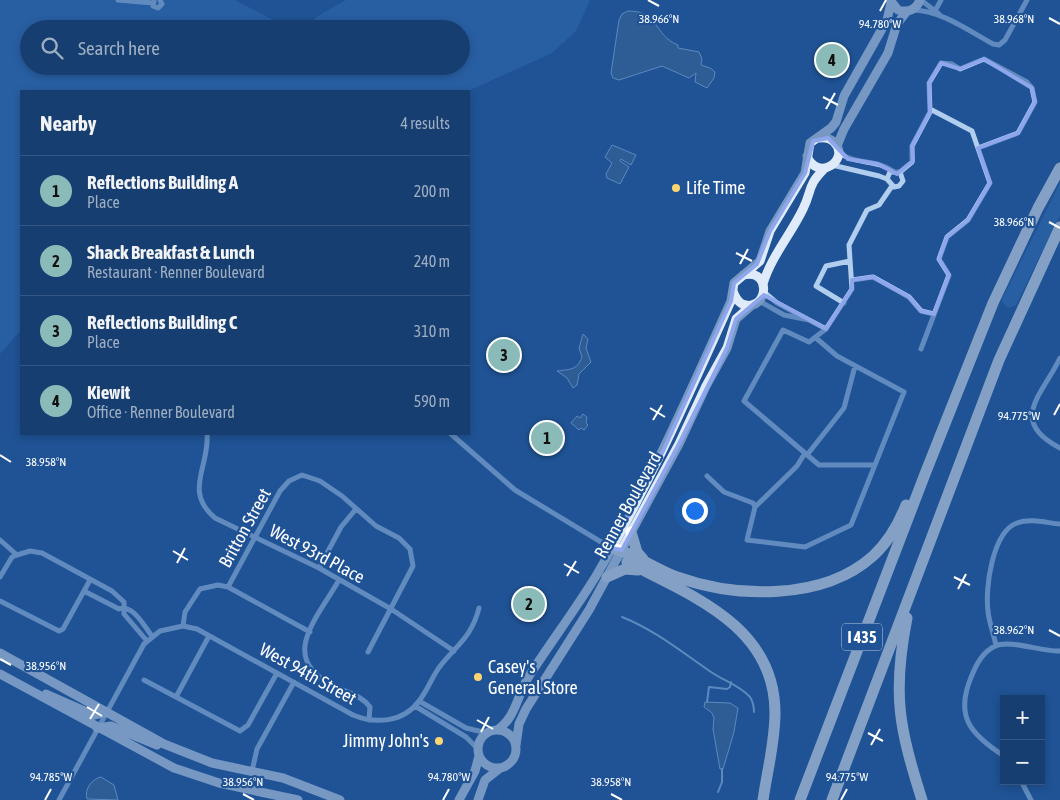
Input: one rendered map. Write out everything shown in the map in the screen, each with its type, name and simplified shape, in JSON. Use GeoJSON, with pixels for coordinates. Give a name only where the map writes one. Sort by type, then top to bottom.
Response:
{"type":"FeatureCollection","features":[{"type":"Feature","properties":{"kind":"highway","name":"I 435"},"geometry":{"type":"LineString","coordinates":[[800,800],[925,474],[1004,279],[1060,168]]}},
{"type":"Feature","properties":{"kind":"highway","name":"I 435"},"geometry":{"type":"LineString","coordinates":[[832,800],[999,360],[1060,227]]}},
{"type":"Feature","properties":{"kind":"highway"},"geometry":{"type":"LineString","coordinates":[[607,577],[625,569],[646,567],[677,577],[735,590],[774,591],[823,582],[854,570],[883,545],[902,513],[918,476],[925,474]]}},
{"type":"Feature","properties":{"kind":"highway"},"geometry":{"type":"LineString","coordinates":[[631,532],[637,552],[646,567]]}},
{"type":"Feature","properties":{"kind":"highway"},"geometry":{"type":"LineString","coordinates":[[617,551],[730,619],[748,637],[761,658],[770,681],[775,711],[763,800]]}},
{"type":"Feature","properties":{"kind":"highway"},"geometry":{"type":"LineString","coordinates":[[915,582],[916,592],[908,615],[899,657],[897,690],[904,742],[922,800]]}},
{"type":"Feature","properties":{"kind":"main road"},"geometry":{"type":"LineString","coordinates":[[891,2],[888,20],[844,96],[836,122],[810,145],[805,173],[770,231],[760,261],[736,280],[733,291],[740,302],[755,303],[764,288],[767,270],[804,209],[812,182],[837,160],[844,129],[855,114],[888,53],[897,24],[920,0]]}},
{"type":"Feature","properties":{"kind":"main road"},"geometry":{"type":"LineString","coordinates":[[891,2],[898,10],[910,11]]}},
{"type":"Feature","properties":{"kind":"main road"},"geometry":{"type":"LineString","coordinates":[[816,138],[828,138],[838,149]]}},
{"type":"Feature","properties":{"kind":"main road"},"geometry":{"type":"LineString","coordinates":[[807,156],[813,165],[829,167]]}},
{"type":"Feature","properties":{"kind":"main road"},"geometry":{"type":"LineString","coordinates":[[743,275],[756,276],[764,288]]}},
{"type":"Feature","properties":{"kind":"main road","name":"Renner Boulevard"},"geometry":{"type":"LineString","coordinates":[[516,745],[519,724],[526,710],[589,610],[607,577],[617,551],[731,301],[733,291]]}},
{"type":"Feature","properties":{"kind":"main road","name":"Renner Boulevard"},"geometry":{"type":"LineString","coordinates":[[497,730],[510,718],[527,679],[631,532],[679,444],[706,386],[722,358],[736,318],[755,303]]}},
{"type":"Feature","properties":{"kind":"main road"},"geometry":{"type":"LineString","coordinates":[[0,653],[164,744],[193,756]]}},
{"type":"Feature","properties":{"kind":"main road"},"geometry":{"type":"LineString","coordinates":[[0,674],[94,715],[107,712]]}},
{"type":"Feature","properties":{"kind":"main road"},"geometry":{"type":"LineString","coordinates":[[0,674],[156,760],[189,774],[220,783],[298,800]]}},
{"type":"Feature","properties":{"kind":"main road"},"geometry":{"type":"LineString","coordinates":[[97,728],[112,726],[161,747],[224,766],[283,778],[340,800]]}},
{"type":"Feature","properties":{"kind":"main road"},"geometry":{"type":"LineString","coordinates":[[459,800],[475,771],[480,740],[487,733],[497,730],[508,734],[516,745],[514,759],[508,765],[499,768],[485,780],[478,800]]}},
{"type":"Feature","properties":{"kind":"main road"},"geometry":{"type":"LineString","coordinates":[[478,752],[486,766],[499,768]]}},
{"type":"Feature","properties":{"kind":"street"},"geometry":{"type":"LineString","coordinates":[[118,0],[154,1],[154,7],[160,8],[162,4],[160,0]]}},
{"type":"Feature","properties":{"kind":"street"},"geometry":{"type":"LineString","coordinates":[[920,0],[943,17]]}},
{"type":"Feature","properties":{"kind":"street"},"geometry":{"type":"LineString","coordinates":[[935,11],[941,0]]}},
{"type":"Feature","properties":{"kind":"street"},"geometry":{"type":"LineString","coordinates":[[910,11],[927,11],[943,17],[993,44],[1001,45],[1027,0]]}},
{"type":"Feature","properties":{"kind":"street"},"geometry":{"type":"LineString","coordinates":[[838,149],[856,162],[878,164],[900,172],[912,162],[912,146],[930,109],[929,83],[941,63],[952,64],[960,69],[984,59],[1027,82],[1032,88],[1035,102],[1018,133],[978,148]]}},
{"type":"Feature","properties":{"kind":"street"},"geometry":{"type":"LineString","coordinates":[[921,350],[949,275],[939,259],[947,237],[968,220],[990,183],[972,131],[930,109]]}},
{"type":"Feature","properties":{"kind":"street"},"geometry":{"type":"LineString","coordinates":[[829,167],[887,179],[892,186]]}},
{"type":"Feature","properties":{"kind":"street"},"geometry":{"type":"LineString","coordinates":[[887,179],[893,171]]}},
{"type":"Feature","properties":{"kind":"street"},"geometry":{"type":"LineString","coordinates":[[892,186],[899,186],[902,183],[904,178],[900,172]]}},
{"type":"Feature","properties":{"kind":"street"},"geometry":{"type":"LineString","coordinates":[[874,465],[819,465],[744,401],[783,330],[808,342],[826,329],[844,303],[852,289],[849,245],[867,210],[879,205],[892,186]]}},
{"type":"Feature","properties":{"kind":"street"},"geometry":{"type":"LineString","coordinates":[[844,303],[816,286],[826,266],[850,261]]}},
{"type":"Feature","properties":{"kind":"street"},"geometry":{"type":"LineString","coordinates":[[852,280],[874,277],[909,297],[921,311],[934,314]]}},
{"type":"Feature","properties":{"kind":"street"},"geometry":{"type":"LineString","coordinates":[[764,288],[777,303],[826,329]]}},
{"type":"Feature","properties":{"kind":"street"},"geometry":{"type":"LineString","coordinates":[[755,303],[784,315],[811,320]]}},
{"type":"Feature","properties":{"kind":"street"},"geometry":{"type":"LineString","coordinates":[[816,338],[837,356],[904,392],[851,525],[805,547],[747,540],[755,507],[797,466],[844,408],[855,366]]}},
{"type":"Feature","properties":{"kind":"street"},"geometry":{"type":"LineString","coordinates":[[1060,358],[1032,408],[1034,426],[1045,440],[1060,448]]}},
{"type":"Feature","properties":{"kind":"street","name":"West 93rd Place"},"geometry":{"type":"LineString","coordinates":[[207,435],[199,487],[202,504],[215,518],[319,568],[391,609],[454,651]]}},
{"type":"Feature","properties":{"kind":"street"},"geometry":{"type":"LineString","coordinates":[[451,435],[515,490],[617,551]]}},
{"type":"Feature","properties":{"kind":"street","name":"Britton Street"},"geometry":{"type":"LineString","coordinates":[[183,626],[185,612],[200,589],[218,585],[228,587],[257,537],[280,491],[289,481],[295,477],[308,476],[320,481],[342,496],[356,509]]}},
{"type":"Feature","properties":{"kind":"street"},"geometry":{"type":"LineString","coordinates":[[707,476],[724,492],[753,503],[755,507]]}},
{"type":"Feature","properties":{"kind":"street"},"geometry":{"type":"LineString","coordinates":[[319,568],[341,527],[356,509],[376,526],[399,538],[412,555],[413,566],[368,652]]}},
{"type":"Feature","properties":{"kind":"street"},"geometry":{"type":"LineString","coordinates":[[996,646],[988,616],[988,586],[992,562],[1006,532],[1018,522],[1060,524]]}},
{"type":"Feature","properties":{"kind":"street"},"geometry":{"type":"LineString","coordinates":[[0,540],[17,555]]}},
{"type":"Feature","properties":{"kind":"street"},"geometry":{"type":"LineString","coordinates":[[0,577],[12,557],[30,551],[42,553],[117,594],[124,602],[124,614],[147,641]]}},
{"type":"Feature","properties":{"kind":"street"},"geometry":{"type":"LineString","coordinates":[[0,601],[59,631],[63,629],[90,580]]}},
{"type":"Feature","properties":{"kind":"street"},"geometry":{"type":"LineString","coordinates":[[339,580],[310,632],[303,651],[306,663],[313,673],[331,685],[363,697],[370,707],[369,720]]}},
{"type":"Feature","properties":{"kind":"street"},"geometry":{"type":"LineString","coordinates":[[228,587],[310,632]]}},
{"type":"Feature","properties":{"kind":"street"},"geometry":{"type":"LineString","coordinates":[[84,591],[119,609],[124,607],[130,609],[152,636]]}},
{"type":"Feature","properties":{"kind":"street","name":"West 94th Street"},"geometry":{"type":"LineString","coordinates":[[183,626],[198,629],[353,715],[369,720],[391,720],[415,706],[419,701],[435,673],[470,634],[479,608]]}},
{"type":"Feature","properties":{"kind":"street"},"geometry":{"type":"LineString","coordinates":[[59,800],[97,728],[147,641],[167,628],[183,626]]}},
{"type":"Feature","properties":{"kind":"street"},"geometry":{"type":"LineString","coordinates":[[176,698],[209,636]]}},
{"type":"Feature","properties":{"kind":"street"},"geometry":{"type":"LineString","coordinates":[[1000,754],[984,744],[967,722],[964,705],[967,688],[975,667],[981,657],[996,646],[1012,645],[1060,651]]}},
{"type":"Feature","properties":{"kind":"street"},"geometry":{"type":"LineString","coordinates":[[144,680],[234,730],[240,731],[244,728],[277,673]]}},
{"type":"Feature","properties":{"kind":"street"},"geometry":{"type":"LineString","coordinates":[[252,772],[257,749],[294,682]]}},
{"type":"Feature","properties":{"kind":"street"},"geometry":{"type":"LineString","coordinates":[[419,701],[468,729],[487,733]]}},
{"type":"Feature","properties":{"kind":"street"},"geometry":{"type":"LineString","coordinates":[[415,706],[466,737],[478,752]]}},
{"type":"Feature","properties":{"kind":"street"},"geometry":{"type":"LineString","coordinates":[[1023,785],[1031,800]]}},
{"type":"Feature","properties":{"kind":"highlighted area"},"geometry":{"type":"Polygon","coordinates":[[[984,59],[1032,88],[1035,102],[1018,133],[978,148],[990,183],[968,220],[947,237],[939,259],[949,275],[934,314],[921,311],[909,297],[873,277],[852,280],[852,289],[826,329],[764,295],[736,319],[727,348],[679,444],[622,550],[611,548],[663,451],[731,301],[734,283],[757,264],[770,231],[805,173],[813,141],[828,138],[848,159],[878,164],[897,174],[913,161],[912,146],[930,112],[929,83],[941,63],[960,69],[984,59]]]}},
{"type":"Feature","properties":{"kind":"shaded area"},"geometry":{"type":"Polygon","coordinates":[[[0,0],[235,0],[273,20],[20,20],[20,75],[470,75],[470,20],[314,20],[346,0],[590,0],[576,31],[552,53],[470,90],[20,90],[20,331],[0,354],[0,0]]]}},
{"type":"Feature","properties":{"kind":"shaded area"},"geometry":{"type":"Polygon","coordinates":[[[628,11],[646,15],[670,41],[678,45],[678,48],[699,52],[702,59],[701,65],[715,72],[714,78],[707,88],[695,82],[696,73],[689,78],[662,66],[619,80],[613,78],[611,73],[619,20],[622,14],[628,11]]]}},
{"type":"Feature","properties":{"kind":"shaded area"},"geometry":{"type":"Polygon","coordinates":[[[612,145],[636,155],[631,165],[621,159],[620,161],[629,167],[620,184],[607,178],[606,174],[612,163],[605,157],[612,145]]]}},
{"type":"Feature","properties":{"kind":"shaded area"},"geometry":{"type":"Polygon","coordinates":[[[1060,183],[1060,215],[1016,305],[1009,308],[1002,302],[1003,297],[1060,183]]]}},
{"type":"Feature","properties":{"kind":"shaded area"},"geometry":{"type":"Polygon","coordinates":[[[583,334],[588,339],[586,348],[591,362],[579,374],[577,385],[573,388],[567,378],[557,371],[578,365],[582,357],[579,348],[583,334]]]}},
{"type":"Feature","properties":{"kind":"shaded area"},"geometry":{"type":"Polygon","coordinates":[[[583,414],[587,417],[586,423],[588,425],[584,430],[581,428],[579,430],[571,423],[577,416],[580,418],[583,414]]]}},
{"type":"Feature","properties":{"kind":"shaded area"},"geometry":{"type":"Polygon","coordinates":[[[705,702],[730,703],[738,708],[734,732],[723,769],[720,769],[713,729],[714,718],[712,713],[704,707],[705,702]]]}},
{"type":"Feature","properties":{"kind":"shaded area"},"geometry":{"type":"Polygon","coordinates":[[[101,777],[114,785],[118,800],[87,799],[86,795],[90,785],[101,777]]]}},
{"type":"Feature","properties":{"kind":"waterway"},"geometry":{"type":"LineString","coordinates":[[622,617],[657,635],[711,672],[741,689],[750,697],[754,712]]}},
{"type":"Feature","properties":{"kind":"waterway"},"geometry":{"type":"LineString","coordinates":[[707,702],[709,687],[727,689],[730,687],[731,682]]}},
{"type":"Feature","properties":{"kind":"waterway"},"geometry":{"type":"LineString","coordinates":[[718,792],[722,782],[722,769]]}},
{"type":"Feature","properties":{"kind":"place","name":"Kiewit"},"geometry":{"type":"Point","coordinates":[832,60]}},
{"type":"Feature","properties":{"kind":"place","name":"Life Time"},"geometry":{"type":"Point","coordinates":[676,188]}},
{"type":"Feature","properties":{"kind":"place","name":"Reflections Building C"},"geometry":{"type":"Point","coordinates":[504,355]}},
{"type":"Feature","properties":{"kind":"place","name":"Reflections Building A"},"geometry":{"type":"Point","coordinates":[547,438]}},
{"type":"Feature","properties":{"kind":"place","name":"Shack Breakfast & Lunch"},"geometry":{"type":"Point","coordinates":[529,604]}},
{"type":"Feature","properties":{"kind":"place","name":"Casey's General Store"},"geometry":{"type":"Point","coordinates":[478,677]}},
{"type":"Feature","properties":{"kind":"place","name":"Jimmy John's"},"geometry":{"type":"Point","coordinates":[439,741]}}]}
